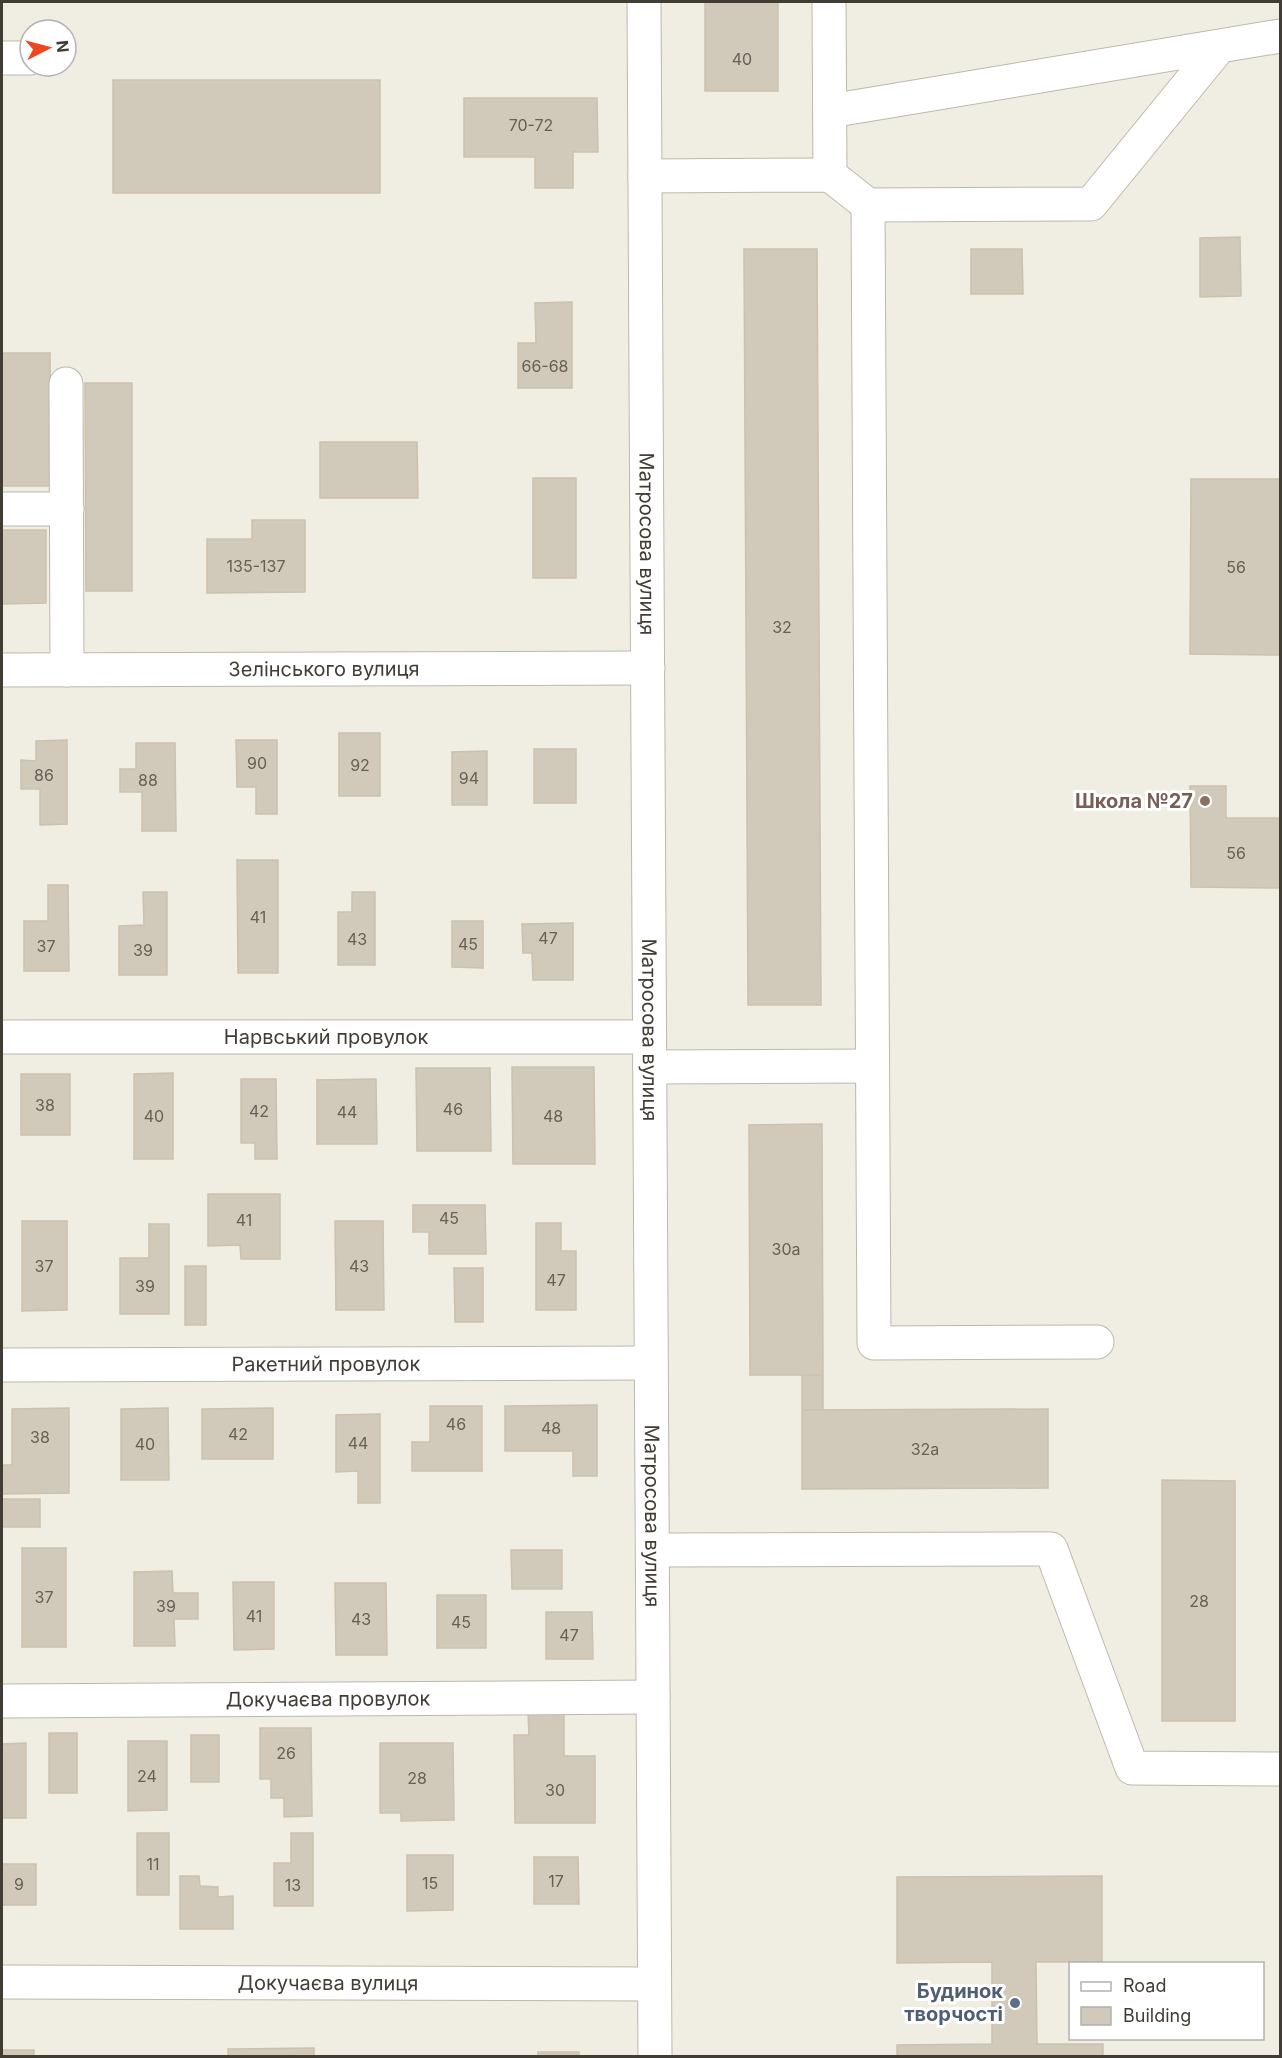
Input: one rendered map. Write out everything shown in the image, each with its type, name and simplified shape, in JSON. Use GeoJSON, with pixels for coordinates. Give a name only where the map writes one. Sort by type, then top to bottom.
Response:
{"type":"FeatureCollection","features":[{"type":"Feature","properties":{"kind":"street","name":"Матросова вулиця"},"geometry":{"type":"LineString","coordinates":[[644,2],[655,2056]]}},
{"type":"Feature","properties":{"kind":"street"},"geometry":{"type":"LineString","coordinates":[[829,2],[830,175]]}},
{"type":"Feature","properties":{"kind":"street"},"geometry":{"type":"LineString","coordinates":[[830,111],[1281,36]]}},
{"type":"Feature","properties":{"kind":"street"},"geometry":{"type":"LineString","coordinates":[[645,176],[830,175],[868,205],[1091,204],[1219,46]]}},
{"type":"Feature","properties":{"kind":"street"},"geometry":{"type":"LineString","coordinates":[[2,58],[18,58]]}},
{"type":"Feature","properties":{"kind":"street"},"geometry":{"type":"LineString","coordinates":[[868,205],[874,1343],[1097,1342]]}},
{"type":"Feature","properties":{"kind":"street"},"geometry":{"type":"LineString","coordinates":[[66,384],[67,670]]}},
{"type":"Feature","properties":{"kind":"street"},"geometry":{"type":"LineString","coordinates":[[2,509],[67,509]]}},
{"type":"Feature","properties":{"kind":"street","name":"Зелінського вулиця"},"geometry":{"type":"LineString","coordinates":[[2,670],[648,668]]}},
{"type":"Feature","properties":{"kind":"street","name":"Нарвський провулок"},"geometry":{"type":"LineString","coordinates":[[2,1037],[649,1052],[872,1066]]}},
{"type":"Feature","properties":{"kind":"street","name":"Ракетний провулок"},"geometry":{"type":"LineString","coordinates":[[2,1365],[651,1363]]}},
{"type":"Feature","properties":{"kind":"street"},"geometry":{"type":"LineString","coordinates":[[652,1551],[1051,1549],[1132,1768],[1281,1769]]}},
{"type":"Feature","properties":{"kind":"street","name":"Докучаєва провулок"},"geometry":{"type":"LineString","coordinates":[[2,1701],[653,1697]]}},
{"type":"Feature","properties":{"kind":"street","name":"Докучаєва вулиця"},"geometry":{"type":"LineString","coordinates":[[2,1982],[654,1984]]}},
{"type":"Feature","properties":{"kind":"building"},"geometry":{"type":"Polygon","coordinates":[[[705,2],[778,2],[778,91],[705,91],[705,2]]]}},
{"type":"Feature","properties":{"kind":"building"},"geometry":{"type":"Polygon","coordinates":[[[113,80],[380,80],[380,193],[113,193],[113,80]]]}},
{"type":"Feature","properties":{"kind":"building"},"geometry":{"type":"Polygon","coordinates":[[[464,98],[597,98],[598,152],[573,152],[573,188],[535,188],[535,157],[464,157],[464,98]]]}},
{"type":"Feature","properties":{"kind":"building"},"geometry":{"type":"Polygon","coordinates":[[[1240,237],[1241,296],[1200,297],[1200,238],[1240,237]]]}},
{"type":"Feature","properties":{"kind":"building"},"geometry":{"type":"Polygon","coordinates":[[[744,249],[817,249],[821,1005],[748,1005],[744,249]]]}},
{"type":"Feature","properties":{"kind":"building"},"geometry":{"type":"Polygon","coordinates":[[[971,249],[1022,249],[1023,294],[971,294],[971,249]]]}},
{"type":"Feature","properties":{"kind":"building"},"geometry":{"type":"Polygon","coordinates":[[[572,302],[572,388],[518,388],[518,343],[536,343],[535,303],[572,302]]]}},
{"type":"Feature","properties":{"kind":"building"},"geometry":{"type":"Polygon","coordinates":[[[2,353],[50,353],[51,486],[2,486],[2,353]]]}},
{"type":"Feature","properties":{"kind":"building"},"geometry":{"type":"Polygon","coordinates":[[[85,383],[132,383],[132,591],[86,591],[85,383]]]}},
{"type":"Feature","properties":{"kind":"building"},"geometry":{"type":"Polygon","coordinates":[[[320,442],[417,442],[418,498],[320,498],[320,442]]]}},
{"type":"Feature","properties":{"kind":"building"},"geometry":{"type":"Polygon","coordinates":[[[533,478],[576,478],[576,578],[533,578],[533,478]]]}},
{"type":"Feature","properties":{"kind":"building"},"geometry":{"type":"Polygon","coordinates":[[[1191,479],[1280,479],[1280,655],[1190,654],[1191,479]]]}},
{"type":"Feature","properties":{"kind":"building"},"geometry":{"type":"Polygon","coordinates":[[[252,520],[305,520],[305,592],[207,593],[207,539],[252,539],[252,520]]]}},
{"type":"Feature","properties":{"kind":"building"},"geometry":{"type":"Polygon","coordinates":[[[2,530],[46,530],[46,603],[2,604],[2,530]]]}},
{"type":"Feature","properties":{"kind":"building"},"geometry":{"type":"Polygon","coordinates":[[[339,733],[380,733],[380,796],[339,796],[339,733]]]}},
{"type":"Feature","properties":{"kind":"building"},"geometry":{"type":"Polygon","coordinates":[[[67,740],[67,824],[40,825],[40,789],[21,789],[21,760],[36,761],[36,741],[67,740]]]}},
{"type":"Feature","properties":{"kind":"building"},"geometry":{"type":"Polygon","coordinates":[[[236,740],[277,740],[277,814],[256,814],[256,787],[237,787],[236,740]]]}},
{"type":"Feature","properties":{"kind":"building"},"geometry":{"type":"Polygon","coordinates":[[[136,743],[175,743],[176,831],[142,831],[142,792],[120,792],[120,769],[136,769],[136,743]]]}},
{"type":"Feature","properties":{"kind":"building"},"geometry":{"type":"Polygon","coordinates":[[[534,749],[576,749],[576,803],[534,803],[534,749]]]}},
{"type":"Feature","properties":{"kind":"building"},"geometry":{"type":"Polygon","coordinates":[[[487,751],[487,805],[452,805],[452,752],[487,751]]]}},
{"type":"Feature","properties":{"kind":"building"},"geometry":{"type":"Polygon","coordinates":[[[1190,786],[1226,786],[1226,818],[1280,818],[1280,888],[1191,887],[1190,786]]]}},
{"type":"Feature","properties":{"kind":"building"},"geometry":{"type":"Polygon","coordinates":[[[237,860],[278,860],[278,973],[238,973],[237,860]]]}},
{"type":"Feature","properties":{"kind":"building"},"geometry":{"type":"Polygon","coordinates":[[[48,885],[68,885],[69,971],[24,971],[24,921],[48,921],[48,885]]]}},
{"type":"Feature","properties":{"kind":"building"},"geometry":{"type":"Polygon","coordinates":[[[143,892],[167,892],[167,975],[119,975],[119,926],[144,925],[143,892]]]}},
{"type":"Feature","properties":{"kind":"building"},"geometry":{"type":"Polygon","coordinates":[[[352,892],[375,892],[375,965],[338,965],[338,912],[352,912],[352,892]]]}},
{"type":"Feature","properties":{"kind":"building"},"geometry":{"type":"Polygon","coordinates":[[[452,921],[483,921],[483,968],[452,967],[452,921]]]}},
{"type":"Feature","properties":{"kind":"building"},"geometry":{"type":"Polygon","coordinates":[[[573,923],[573,980],[533,980],[532,953],[523,953],[522,924],[573,923]]]}},
{"type":"Feature","properties":{"kind":"building"},"geometry":{"type":"Polygon","coordinates":[[[512,1067],[594,1067],[595,1164],[513,1164],[512,1067]]]}},
{"type":"Feature","properties":{"kind":"building"},"geometry":{"type":"Polygon","coordinates":[[[416,1068],[490,1068],[491,1151],[417,1151],[416,1068]]]}},
{"type":"Feature","properties":{"kind":"building"},"geometry":{"type":"Polygon","coordinates":[[[173,1073],[173,1159],[134,1159],[134,1074],[173,1073]]]}},
{"type":"Feature","properties":{"kind":"building"},"geometry":{"type":"Polygon","coordinates":[[[21,1074],[70,1074],[70,1135],[21,1135],[21,1074]]]}},
{"type":"Feature","properties":{"kind":"building"},"geometry":{"type":"Polygon","coordinates":[[[241,1079],[276,1079],[277,1159],[255,1159],[255,1143],[241,1143],[241,1079]]]}},
{"type":"Feature","properties":{"kind":"building"},"geometry":{"type":"Polygon","coordinates":[[[376,1079],[377,1144],[317,1144],[317,1080],[376,1079]]]}},
{"type":"Feature","properties":{"kind":"building"},"geometry":{"type":"Polygon","coordinates":[[[822,1124],[823,1375],[750,1375],[749,1125],[822,1124]]]}},
{"type":"Feature","properties":{"kind":"building"},"geometry":{"type":"Polygon","coordinates":[[[208,1194],[280,1194],[280,1259],[241,1259],[240,1245],[208,1246],[208,1194]]]}},
{"type":"Feature","properties":{"kind":"building"},"geometry":{"type":"Polygon","coordinates":[[[413,1205],[485,1205],[486,1254],[429,1254],[429,1232],[413,1232],[413,1205]]]}},
{"type":"Feature","properties":{"kind":"building"},"geometry":{"type":"Polygon","coordinates":[[[22,1221],[67,1221],[67,1310],[22,1311],[22,1221]]]}},
{"type":"Feature","properties":{"kind":"building"},"geometry":{"type":"Polygon","coordinates":[[[335,1221],[383,1221],[384,1310],[336,1310],[335,1221]]]}},
{"type":"Feature","properties":{"kind":"building"},"geometry":{"type":"Polygon","coordinates":[[[536,1223],[561,1223],[561,1251],[576,1251],[576,1310],[536,1310],[536,1223]]]}},
{"type":"Feature","properties":{"kind":"building"},"geometry":{"type":"Polygon","coordinates":[[[149,1224],[169,1224],[169,1314],[120,1314],[120,1258],[149,1258],[149,1224]]]}},
{"type":"Feature","properties":{"kind":"building"},"geometry":{"type":"Polygon","coordinates":[[[185,1266],[206,1266],[206,1325],[185,1325],[185,1266]]]}},
{"type":"Feature","properties":{"kind":"building"},"geometry":{"type":"Polygon","coordinates":[[[454,1268],[483,1268],[483,1322],[455,1322],[454,1268]]]}},
{"type":"Feature","properties":{"kind":"building"},"geometry":{"type":"Polygon","coordinates":[[[802,1375],[823,1375],[823,1410],[802,1410],[802,1375]]]}},
{"type":"Feature","properties":{"kind":"building"},"geometry":{"type":"Polygon","coordinates":[[[597,1405],[597,1476],[573,1476],[573,1451],[505,1451],[505,1406],[597,1405]]]}},
{"type":"Feature","properties":{"kind":"building"},"geometry":{"type":"Polygon","coordinates":[[[430,1406],[482,1406],[482,1471],[412,1471],[412,1442],[430,1442],[430,1406]]]}},
{"type":"Feature","properties":{"kind":"building"},"geometry":{"type":"Polygon","coordinates":[[[69,1408],[69,1493],[2,1494],[2,1465],[12,1465],[12,1409],[69,1408]]]}},
{"type":"Feature","properties":{"kind":"building"},"geometry":{"type":"Polygon","coordinates":[[[168,1408],[169,1480],[121,1480],[121,1409],[168,1408]]]}},
{"type":"Feature","properties":{"kind":"building"},"geometry":{"type":"Polygon","coordinates":[[[273,1408],[273,1459],[202,1459],[202,1409],[273,1408]]]}},
{"type":"Feature","properties":{"kind":"building"},"geometry":{"type":"Polygon","coordinates":[[[1048,1409],[1048,1488],[802,1489],[802,1410],[1048,1409]]]}},
{"type":"Feature","properties":{"kind":"building"},"geometry":{"type":"Polygon","coordinates":[[[380,1414],[380,1503],[358,1503],[358,1471],[336,1472],[336,1415],[380,1414]]]}},
{"type":"Feature","properties":{"kind":"building"},"geometry":{"type":"Polygon","coordinates":[[[1162,1480],[1235,1481],[1235,1721],[1162,1721],[1162,1480]]]}},
{"type":"Feature","properties":{"kind":"building"},"geometry":{"type":"Polygon","coordinates":[[[2,1499],[40,1499],[40,1527],[2,1527],[2,1499]]]}},
{"type":"Feature","properties":{"kind":"building"},"geometry":{"type":"Polygon","coordinates":[[[22,1548],[66,1548],[66,1647],[22,1647],[22,1548]]]}},
{"type":"Feature","properties":{"kind":"building"},"geometry":{"type":"Polygon","coordinates":[[[511,1550],[562,1550],[562,1589],[512,1589],[511,1550]]]}},
{"type":"Feature","properties":{"kind":"building"},"geometry":{"type":"Polygon","coordinates":[[[172,1571],[173,1593],[198,1593],[198,1619],[174,1619],[175,1646],[134,1646],[134,1572],[172,1571]]]}},
{"type":"Feature","properties":{"kind":"building"},"geometry":{"type":"Polygon","coordinates":[[[233,1582],[274,1582],[274,1649],[234,1650],[233,1582]]]}},
{"type":"Feature","properties":{"kind":"building"},"geometry":{"type":"Polygon","coordinates":[[[335,1583],[386,1583],[387,1655],[336,1655],[335,1583]]]}},
{"type":"Feature","properties":{"kind":"building"},"geometry":{"type":"Polygon","coordinates":[[[437,1595],[486,1595],[486,1648],[437,1648],[437,1595]]]}},
{"type":"Feature","properties":{"kind":"building"},"geometry":{"type":"Polygon","coordinates":[[[546,1612],[592,1612],[593,1659],[546,1659],[546,1612]]]}},
{"type":"Feature","properties":{"kind":"building"},"geometry":{"type":"Polygon","coordinates":[[[528,1713],[564,1713],[564,1756],[595,1756],[595,1823],[515,1823],[514,1735],[529,1735],[528,1713]]]}},
{"type":"Feature","properties":{"kind":"building"},"geometry":{"type":"Polygon","coordinates":[[[260,1728],[311,1728],[312,1816],[284,1817],[284,1798],[271,1798],[271,1779],[260,1779],[260,1728]]]}},
{"type":"Feature","properties":{"kind":"building"},"geometry":{"type":"Polygon","coordinates":[[[49,1733],[77,1733],[77,1793],[49,1793],[49,1733]]]}},
{"type":"Feature","properties":{"kind":"building"},"geometry":{"type":"Polygon","coordinates":[[[191,1735],[219,1735],[219,1782],[191,1782],[191,1735]]]}},
{"type":"Feature","properties":{"kind":"building"},"geometry":{"type":"Polygon","coordinates":[[[128,1741],[167,1741],[167,1810],[128,1811],[128,1741]]]}},
{"type":"Feature","properties":{"kind":"building"},"geometry":{"type":"Polygon","coordinates":[[[26,1743],[26,1818],[2,1818],[2,1744],[26,1743]]]}},
{"type":"Feature","properties":{"kind":"building"},"geometry":{"type":"Polygon","coordinates":[[[380,1743],[453,1743],[454,1820],[401,1821],[401,1813],[380,1813],[380,1743]]]}},
{"type":"Feature","properties":{"kind":"building"},"geometry":{"type":"Polygon","coordinates":[[[137,1833],[169,1833],[169,1895],[137,1895],[137,1833]]]}},
{"type":"Feature","properties":{"kind":"building"},"geometry":{"type":"Polygon","coordinates":[[[291,1833],[313,1833],[313,1906],[274,1906],[274,1863],[291,1863],[291,1833]]]}},
{"type":"Feature","properties":{"kind":"building"},"geometry":{"type":"Polygon","coordinates":[[[407,1855],[453,1855],[453,1910],[407,1911],[407,1855]]]}},
{"type":"Feature","properties":{"kind":"building"},"geometry":{"type":"Polygon","coordinates":[[[534,1857],[578,1857],[579,1904],[534,1904],[534,1857]]]}},
{"type":"Feature","properties":{"kind":"building"},"geometry":{"type":"Polygon","coordinates":[[[2,1864],[36,1864],[36,1905],[2,1905],[2,1864]]]}},
{"type":"Feature","properties":{"kind":"building"},"geometry":{"type":"Polygon","coordinates":[[[180,1876],[199,1876],[200,1886],[218,1887],[218,1897],[233,1896],[233,1929],[180,1929],[180,1876]]]}},
{"type":"Feature","properties":{"kind":"building"},"geometry":{"type":"Polygon","coordinates":[[[1102,1876],[1102,1962],[1036,1962],[1037,2044],[1103,2044],[1103,2056],[897,2056],[897,2045],[992,2044],[992,1962],[897,1963],[897,1877],[1102,1876]]]}},
{"type":"Feature","properties":{"kind":"building"},"geometry":{"type":"Polygon","coordinates":[[[314,2048],[314,2056],[228,2056],[228,2049],[314,2048]]]}},
{"type":"Feature","properties":{"kind":"building"},"geometry":{"type":"Polygon","coordinates":[[[2,2050],[34,2050],[34,2056],[2,2056],[2,2050]]]}},
{"type":"Feature","properties":{"kind":"building"},"geometry":{"type":"Polygon","coordinates":[[[538,2052],[579,2052],[579,2056],[538,2056],[538,2052]]]}},
{"type":"Feature","properties":{"kind":"place","name":"Школа №27"},"geometry":{"type":"Point","coordinates":[1205,801]}},
{"type":"Feature","properties":{"kind":"place","name":"Будинок творчості"},"geometry":{"type":"Point","coordinates":[1015,2003]}}]}
